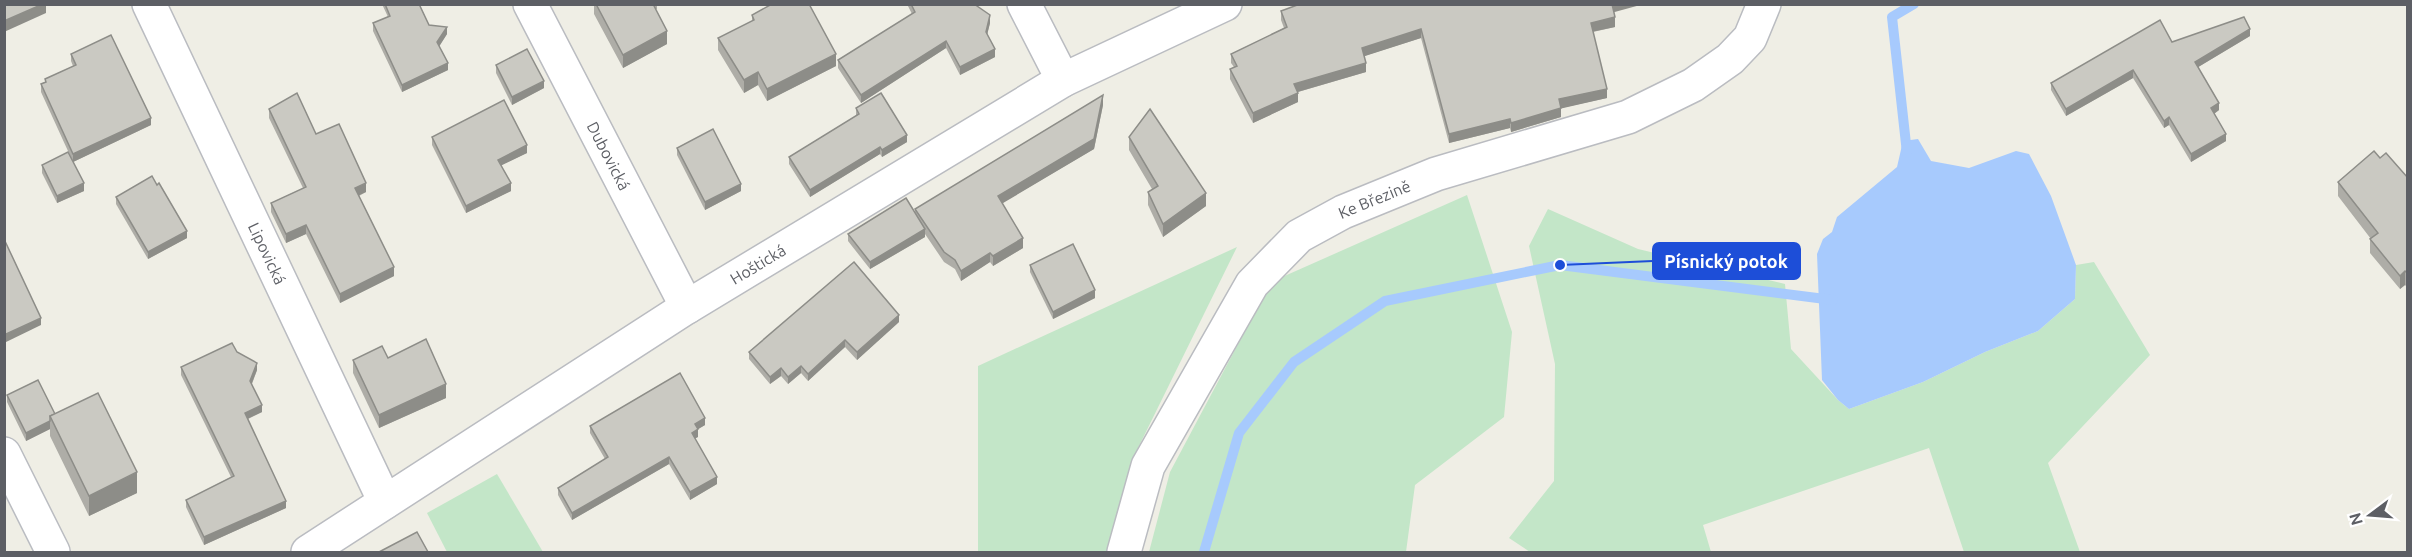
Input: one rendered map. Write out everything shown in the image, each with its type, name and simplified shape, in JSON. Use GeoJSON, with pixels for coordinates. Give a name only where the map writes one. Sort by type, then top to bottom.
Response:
{"type":"FeatureCollection","features":[{"type":"Feature","properties":{"kind":"street","name":"Lipovická"},"geometry":{"type":"LineString","coordinates":[[148,4],[385,502]]}},
{"type":"Feature","properties":{"kind":"street","name":"Dubovická"},"geometry":{"type":"LineString","coordinates":[[530,4],[687,307]]}},
{"type":"Feature","properties":{"kind":"street"},"geometry":{"type":"LineString","coordinates":[[1024,4],[1063,80]]}},
{"type":"Feature","properties":{"kind":"street","name":"Hoštická"},"geometry":{"type":"LineString","coordinates":[[308,552],[687,307],[1063,80],[1224,4]]}},
{"type":"Feature","properties":{"kind":"street","name":"Ke Březině"},"geometry":{"type":"LineString","coordinates":[[1124,552],[1148,466],[1252,284],[1299,236],[1343,213],[1436,174],[1637,112],[1693,84],[1730,59],[1750,38],[1764,4]]}},
{"type":"Feature","properties":{"kind":"street"},"geometry":{"type":"LineString","coordinates":[[4,454],[53,552]]}},
{"type":"Feature","properties":{"kind":"green space"},"geometry":{"type":"Polygon","coordinates":[[[1467,195],[1512,332],[1504,417],[1415,485],[1406,552],[1149,552],[1170,472],[1271,282],[1467,195]]]}},
{"type":"Feature","properties":{"kind":"green space"},"geometry":{"type":"Polygon","coordinates":[[[1548,209],[1638,249],[1785,284],[1791,349],[1849,409],[1923,382],[1985,352],[2038,331],[2075,299],[2076,265],[2094,262],[2150,355],[2048,463],[2080,552],[1964,552],[1929,448],[1703,525],[1711,552],[1530,552],[1509,538],[1554,481],[1555,364],[1529,246],[1548,209]]]}},
{"type":"Feature","properties":{"kind":"green space"},"geometry":{"type":"Polygon","coordinates":[[[1237,247],[1137,450],[1108,552],[978,552],[978,366],[1237,247]]]}},
{"type":"Feature","properties":{"kind":"green space"},"geometry":{"type":"Polygon","coordinates":[[[497,474],[543,552],[447,552],[427,513],[497,474]]]}},
{"type":"Feature","properties":{"kind":"water"},"geometry":{"type":"Polygon","coordinates":[[[1918,139],[1931,161],[1969,168],[2016,151],[2029,154],[2051,196],[2076,265],[2075,299],[2038,331],[1985,352],[1923,382],[1849,409],[1838,400],[1822,380],[1817,254],[1823,239],[1832,232],[1837,217],[1897,167],[1903,141],[1918,139]]]}},
{"type":"Feature","properties":{"kind":"building"},"geometry":{"type":"Polygon","coordinates":[[[4,4],[43,4],[4,21],[4,4]]]}},
{"type":"Feature","properties":{"kind":"building"},"geometry":{"type":"Polygon","coordinates":[[[385,4],[419,4],[429,25],[447,27],[437,42],[448,63],[402,85],[373,23],[390,16],[385,4]]]}},
{"type":"Feature","properties":{"kind":"building"},"geometry":{"type":"Polygon","coordinates":[[[596,4],[653,4],[667,31],[623,55],[596,4]]]}},
{"type":"Feature","properties":{"kind":"building"},"geometry":{"type":"Polygon","coordinates":[[[772,4],[809,4],[836,54],[767,89],[758,72],[744,80],[718,38],[754,20],[752,15],[772,4]]]}},
{"type":"Feature","properties":{"kind":"building"},"geometry":{"type":"Polygon","coordinates":[[[911,4],[974,4],[990,15],[986,32],[995,49],[960,67],[946,41],[861,95],[838,60],[915,12],[911,4]]]}},
{"type":"Feature","properties":{"kind":"building"},"geometry":{"type":"Polygon","coordinates":[[[1300,4],[1612,4],[1615,17],[1591,23],[1607,89],[1559,99],[1561,108],[1511,123],[1510,119],[1449,134],[1421,29],[1362,48],[1366,63],[1294,84],[1298,93],[1253,113],[1230,69],[1237,66],[1231,54],[1287,27],[1281,11],[1300,4]]]}},
{"type":"Feature","properties":{"kind":"building"},"geometry":{"type":"Polygon","coordinates":[[[2244,17],[2250,29],[2195,62],[2219,103],[2211,108],[2226,134],[2191,154],[2169,117],[2164,121],[2133,70],[2066,109],[2051,83],[2160,20],[2172,42],[2244,17]]]}},
{"type":"Feature","properties":{"kind":"building"},"geometry":{"type":"Polygon","coordinates":[[[111,35],[151,118],[73,154],[41,84],[46,82],[45,79],[76,65],[71,54],[111,35]]]}},
{"type":"Feature","properties":{"kind":"building"},"geometry":{"type":"Polygon","coordinates":[[[527,49],[544,81],[512,97],[496,65],[527,49]]]}},
{"type":"Feature","properties":{"kind":"building"},"geometry":{"type":"Polygon","coordinates":[[[297,93],[316,134],[339,124],[366,183],[355,188],[394,267],[340,294],[306,225],[286,234],[271,203],[306,187],[269,109],[297,93]]]}},
{"type":"Feature","properties":{"kind":"building"},"geometry":{"type":"Polygon","coordinates":[[[881,93],[907,135],[882,150],[880,147],[810,190],[789,157],[859,114],[856,108],[881,93]]]}},
{"type":"Feature","properties":{"kind":"building"},"geometry":{"type":"Polygon","coordinates":[[[1103,95],[1094,139],[998,196],[1023,238],[993,256],[990,253],[961,271],[955,260],[944,252],[915,209],[1103,95]]]}},
{"type":"Feature","properties":{"kind":"building"},"geometry":{"type":"Polygon","coordinates":[[[504,100],[527,145],[498,160],[511,183],[466,206],[432,137],[504,100]]]}},
{"type":"Feature","properties":{"kind":"building"},"geometry":{"type":"Polygon","coordinates":[[[1150,109],[1206,193],[1163,224],[1148,192],[1158,186],[1129,137],[1150,109]]]}},
{"type":"Feature","properties":{"kind":"building"},"geometry":{"type":"Polygon","coordinates":[[[713,129],[741,184],[705,202],[677,148],[713,129]]]}},
{"type":"Feature","properties":{"kind":"building"},"geometry":{"type":"Polygon","coordinates":[[[2374,151],[2380,158],[2386,153],[2408,178],[2408,274],[2405,271],[2400,276],[2370,239],[2378,233],[2338,182],[2374,151]]]}},
{"type":"Feature","properties":{"kind":"building"},"geometry":{"type":"Polygon","coordinates":[[[68,152],[84,183],[57,196],[42,165],[68,152]]]}},
{"type":"Feature","properties":{"kind":"building"},"geometry":{"type":"Polygon","coordinates":[[[152,176],[157,185],[159,183],[187,231],[148,252],[116,197],[152,176]]]}},
{"type":"Feature","properties":{"kind":"building"},"geometry":{"type":"Polygon","coordinates":[[[906,198],[925,229],[870,262],[848,234],[906,198]]]}},
{"type":"Feature","properties":{"kind":"building"},"geometry":{"type":"Polygon","coordinates":[[[4,239],[41,318],[4,335],[4,239]]]}},
{"type":"Feature","properties":{"kind":"building"},"geometry":{"type":"Polygon","coordinates":[[[1073,244],[1095,290],[1053,312],[1030,265],[1073,244]]]}},
{"type":"Feature","properties":{"kind":"building"},"geometry":{"type":"Polygon","coordinates":[[[854,262],[899,315],[857,352],[845,340],[808,374],[801,366],[788,377],[781,368],[770,377],[749,352],[854,262]]]}},
{"type":"Feature","properties":{"kind":"building"},"geometry":{"type":"Polygon","coordinates":[[[426,339],[446,384],[379,415],[353,360],[382,346],[388,358],[426,339]]]}},
{"type":"Feature","properties":{"kind":"building"},"geometry":{"type":"Polygon","coordinates":[[[232,343],[237,352],[257,363],[250,381],[262,405],[245,413],[286,501],[204,537],[186,500],[234,476],[181,367],[232,343]]]}},
{"type":"Feature","properties":{"kind":"building"},"geometry":{"type":"Polygon","coordinates":[[[680,373],[705,418],[695,424],[698,429],[692,433],[717,477],[690,492],[669,457],[572,513],[558,488],[608,457],[590,426],[680,373]]]}},
{"type":"Feature","properties":{"kind":"building"},"geometry":{"type":"Polygon","coordinates":[[[38,380],[55,414],[50,416],[50,421],[26,433],[7,395],[38,380]]]}},
{"type":"Feature","properties":{"kind":"building"},"geometry":{"type":"Polygon","coordinates":[[[98,393],[137,472],[89,496],[50,416],[98,393]]]}},
{"type":"Feature","properties":{"kind":"building"},"geometry":{"type":"Polygon","coordinates":[[[417,532],[428,552],[379,552],[417,532]]]}},
{"type":"Feature","properties":{"kind":"waterway"},"geometry":{"type":"LineString","coordinates":[[1907,153],[1892,17],[1914,4]]}},
{"type":"Feature","properties":{"kind":"waterway"},"geometry":{"type":"LineString","coordinates":[[1204,552],[1239,433],[1294,362],[1385,301],[1560,265],[1833,300]]}},
{"type":"Feature","properties":{"kind":"place","name":"Písnický potok"},"geometry":{"type":"Point","coordinates":[1560,265]}}]}
